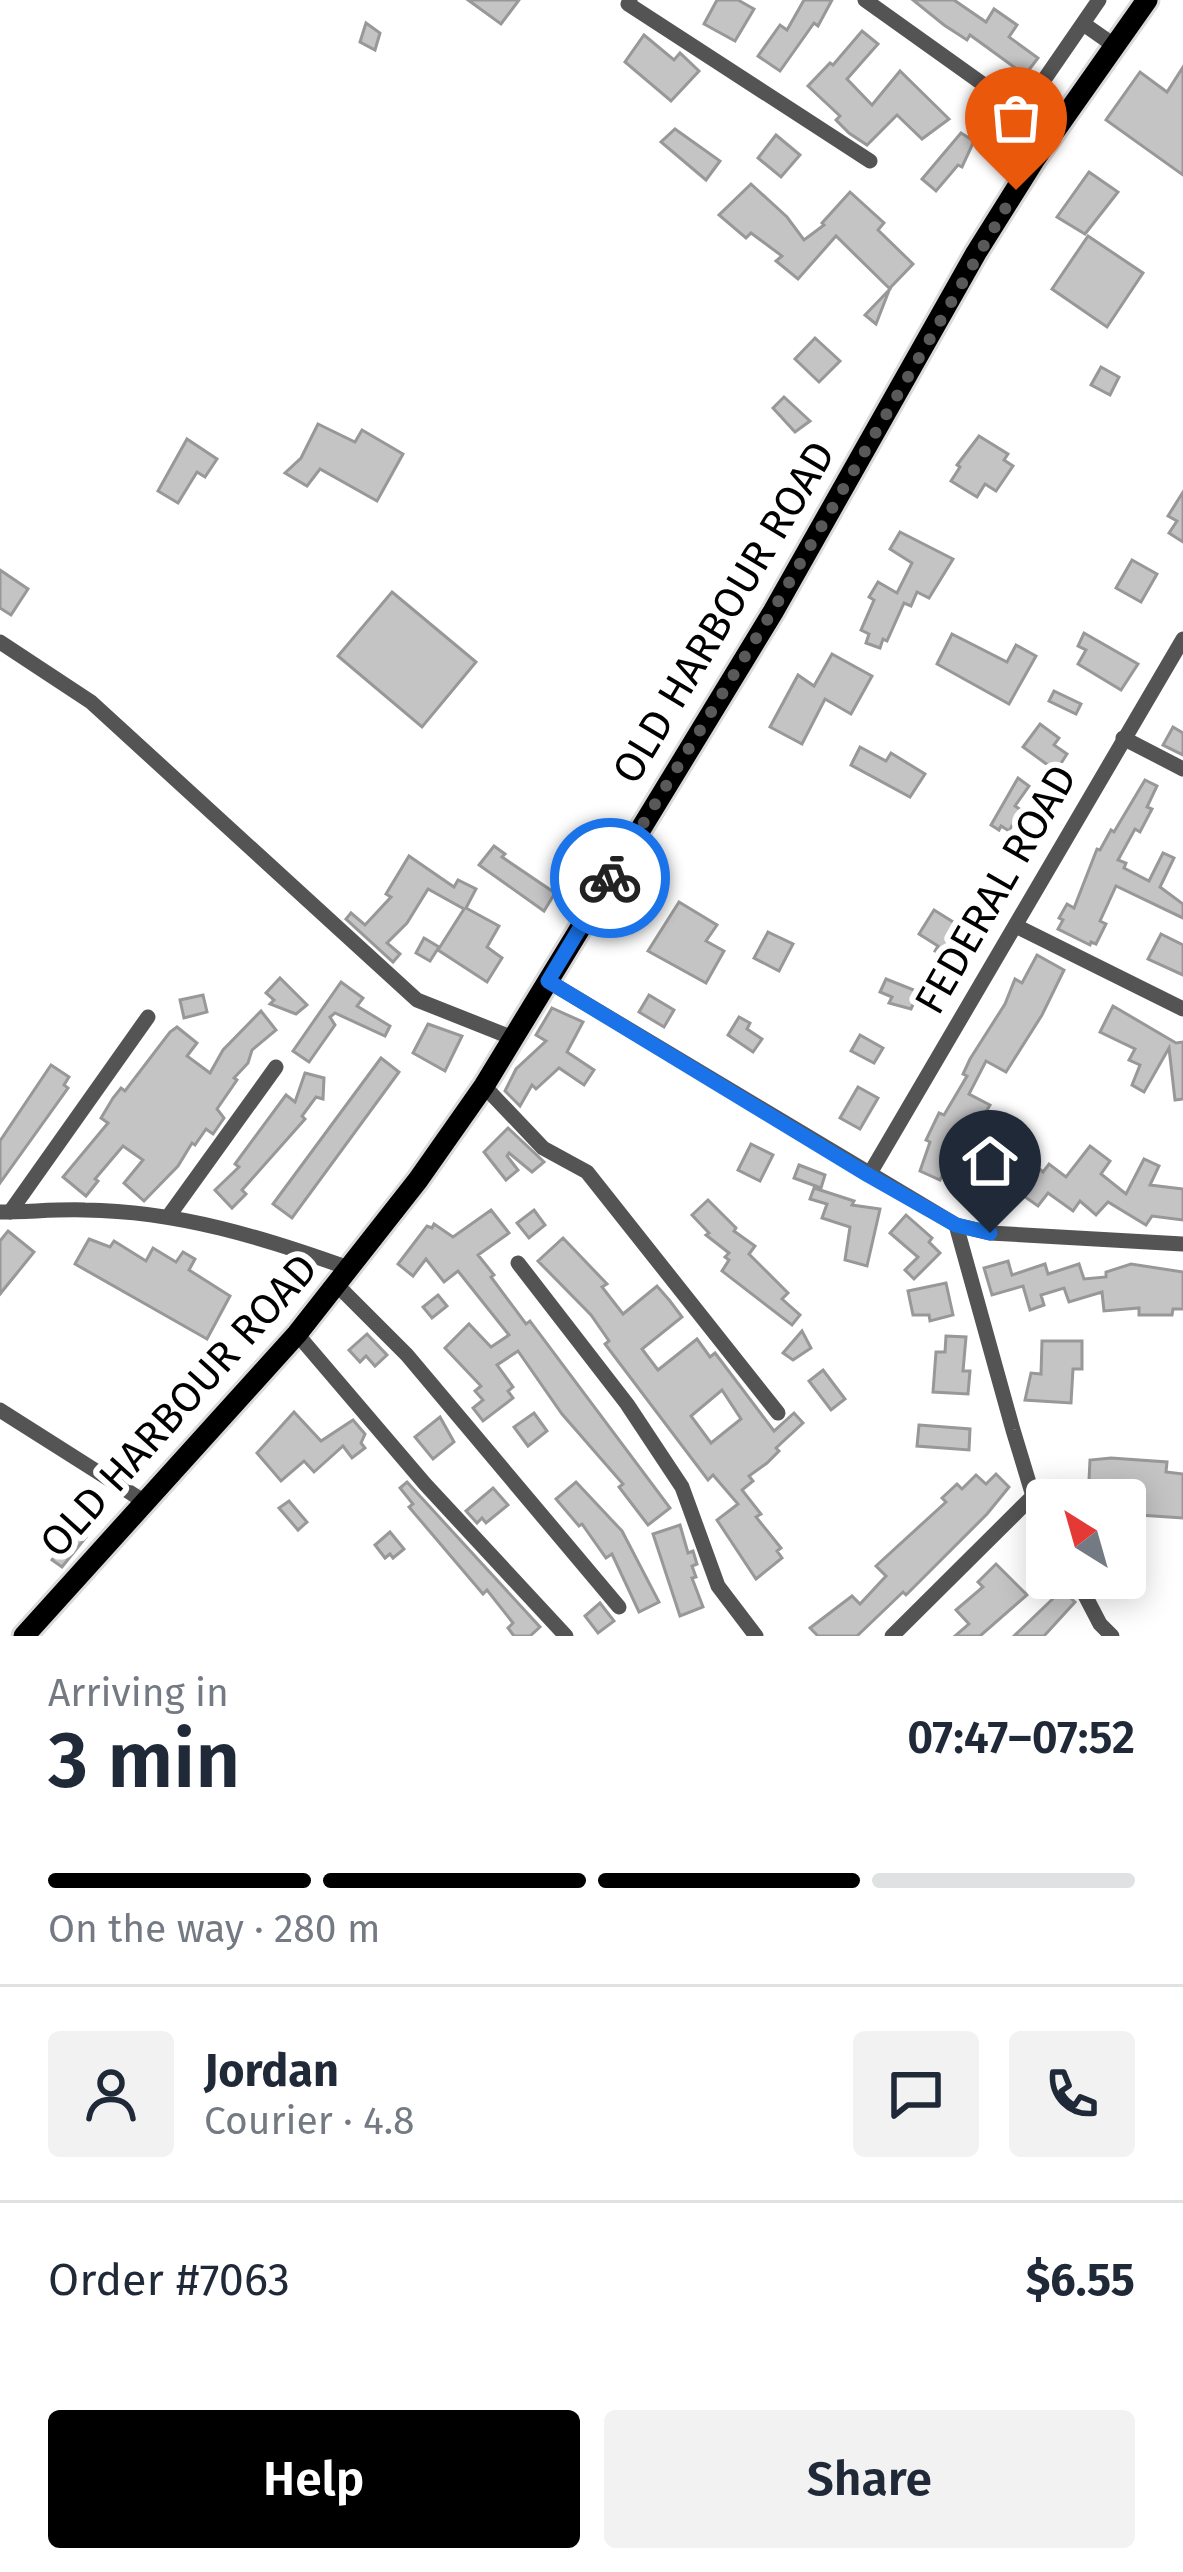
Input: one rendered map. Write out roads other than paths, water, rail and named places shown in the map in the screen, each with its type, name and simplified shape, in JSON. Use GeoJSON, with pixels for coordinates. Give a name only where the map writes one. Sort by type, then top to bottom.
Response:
{"type":"FeatureCollection","features":[{"type":"Feature","properties":{"kind":"main road","name":"OLD HARBOUR ROAD"},"geometry":{"type":"LineString","coordinates":[[24,1636],[297,1334],[484,1086],[772,612],[976,253],[1035,159],[1148,0]]}},
{"type":"Feature","properties":{"kind":"street"},"geometry":{"type":"LineString","coordinates":[[630,0],[628,4],[870,161]]}},
{"type":"Feature","properties":{"kind":"street"},"geometry":{"type":"LineString","coordinates":[[865,0],[1001,97],[1019,103],[1037,90],[1099,0]]}},
{"type":"Feature","properties":{"kind":"street"},"geometry":{"type":"LineString","coordinates":[[1084,26],[1115,46]]}},
{"type":"Feature","properties":{"kind":"street","name":"FEDERAL ROAD"},"geometry":{"type":"LineString","coordinates":[[868,1175],[1183,639]]}},
{"type":"Feature","properties":{"kind":"street"},"geometry":{"type":"LineString","coordinates":[[0,642],[91,702],[417,1000],[513,1038]]}},
{"type":"Feature","properties":{"kind":"street"},"geometry":{"type":"LineString","coordinates":[[1124,738],[1183,769]]}},
{"type":"Feature","properties":{"kind":"street"},"geometry":{"type":"LineString","coordinates":[[1016,926],[1183,1009]]}},
{"type":"Feature","properties":{"kind":"street"},"geometry":{"type":"LineString","coordinates":[[548,981],[956,1225],[990,1233],[1183,1244]]}},
{"type":"Feature","properties":{"kind":"street"},"geometry":{"type":"LineString","coordinates":[[5,1212],[148,1016]]}},
{"type":"Feature","properties":{"kind":"street"},"geometry":{"type":"LineString","coordinates":[[168,1216],[276,1067]]}},
{"type":"Feature","properties":{"kind":"street"},"geometry":{"type":"LineString","coordinates":[[484,1086],[543,1148],[587,1172],[778,1412]]}},
{"type":"Feature","properties":{"kind":"street"},"geometry":{"type":"LineString","coordinates":[[5,1212],[85,1210],[168,1216],[258,1235],[344,1276],[619,1607]]}},
{"type":"Feature","properties":{"kind":"street"},"geometry":{"type":"LineString","coordinates":[[956,1225],[1029,1479]]}},
{"type":"Feature","properties":{"kind":"street"},"geometry":{"type":"LineString","coordinates":[[518,1263],[627,1404],[682,1487],[718,1586],[756,1636]]}},
{"type":"Feature","properties":{"kind":"street"},"geometry":{"type":"LineString","coordinates":[[297,1334],[425,1484],[566,1636]]}},
{"type":"Feature","properties":{"kind":"street"},"geometry":{"type":"LineString","coordinates":[[0,1410],[146,1502]]}},
{"type":"Feature","properties":{"kind":"street"},"geometry":{"type":"LineString","coordinates":[[892,1636],[1026,1504]]}},
{"type":"Feature","properties":{"kind":"street"},"geometry":{"type":"LineString","coordinates":[[1085,1599],[1100,1632]]}}]}
